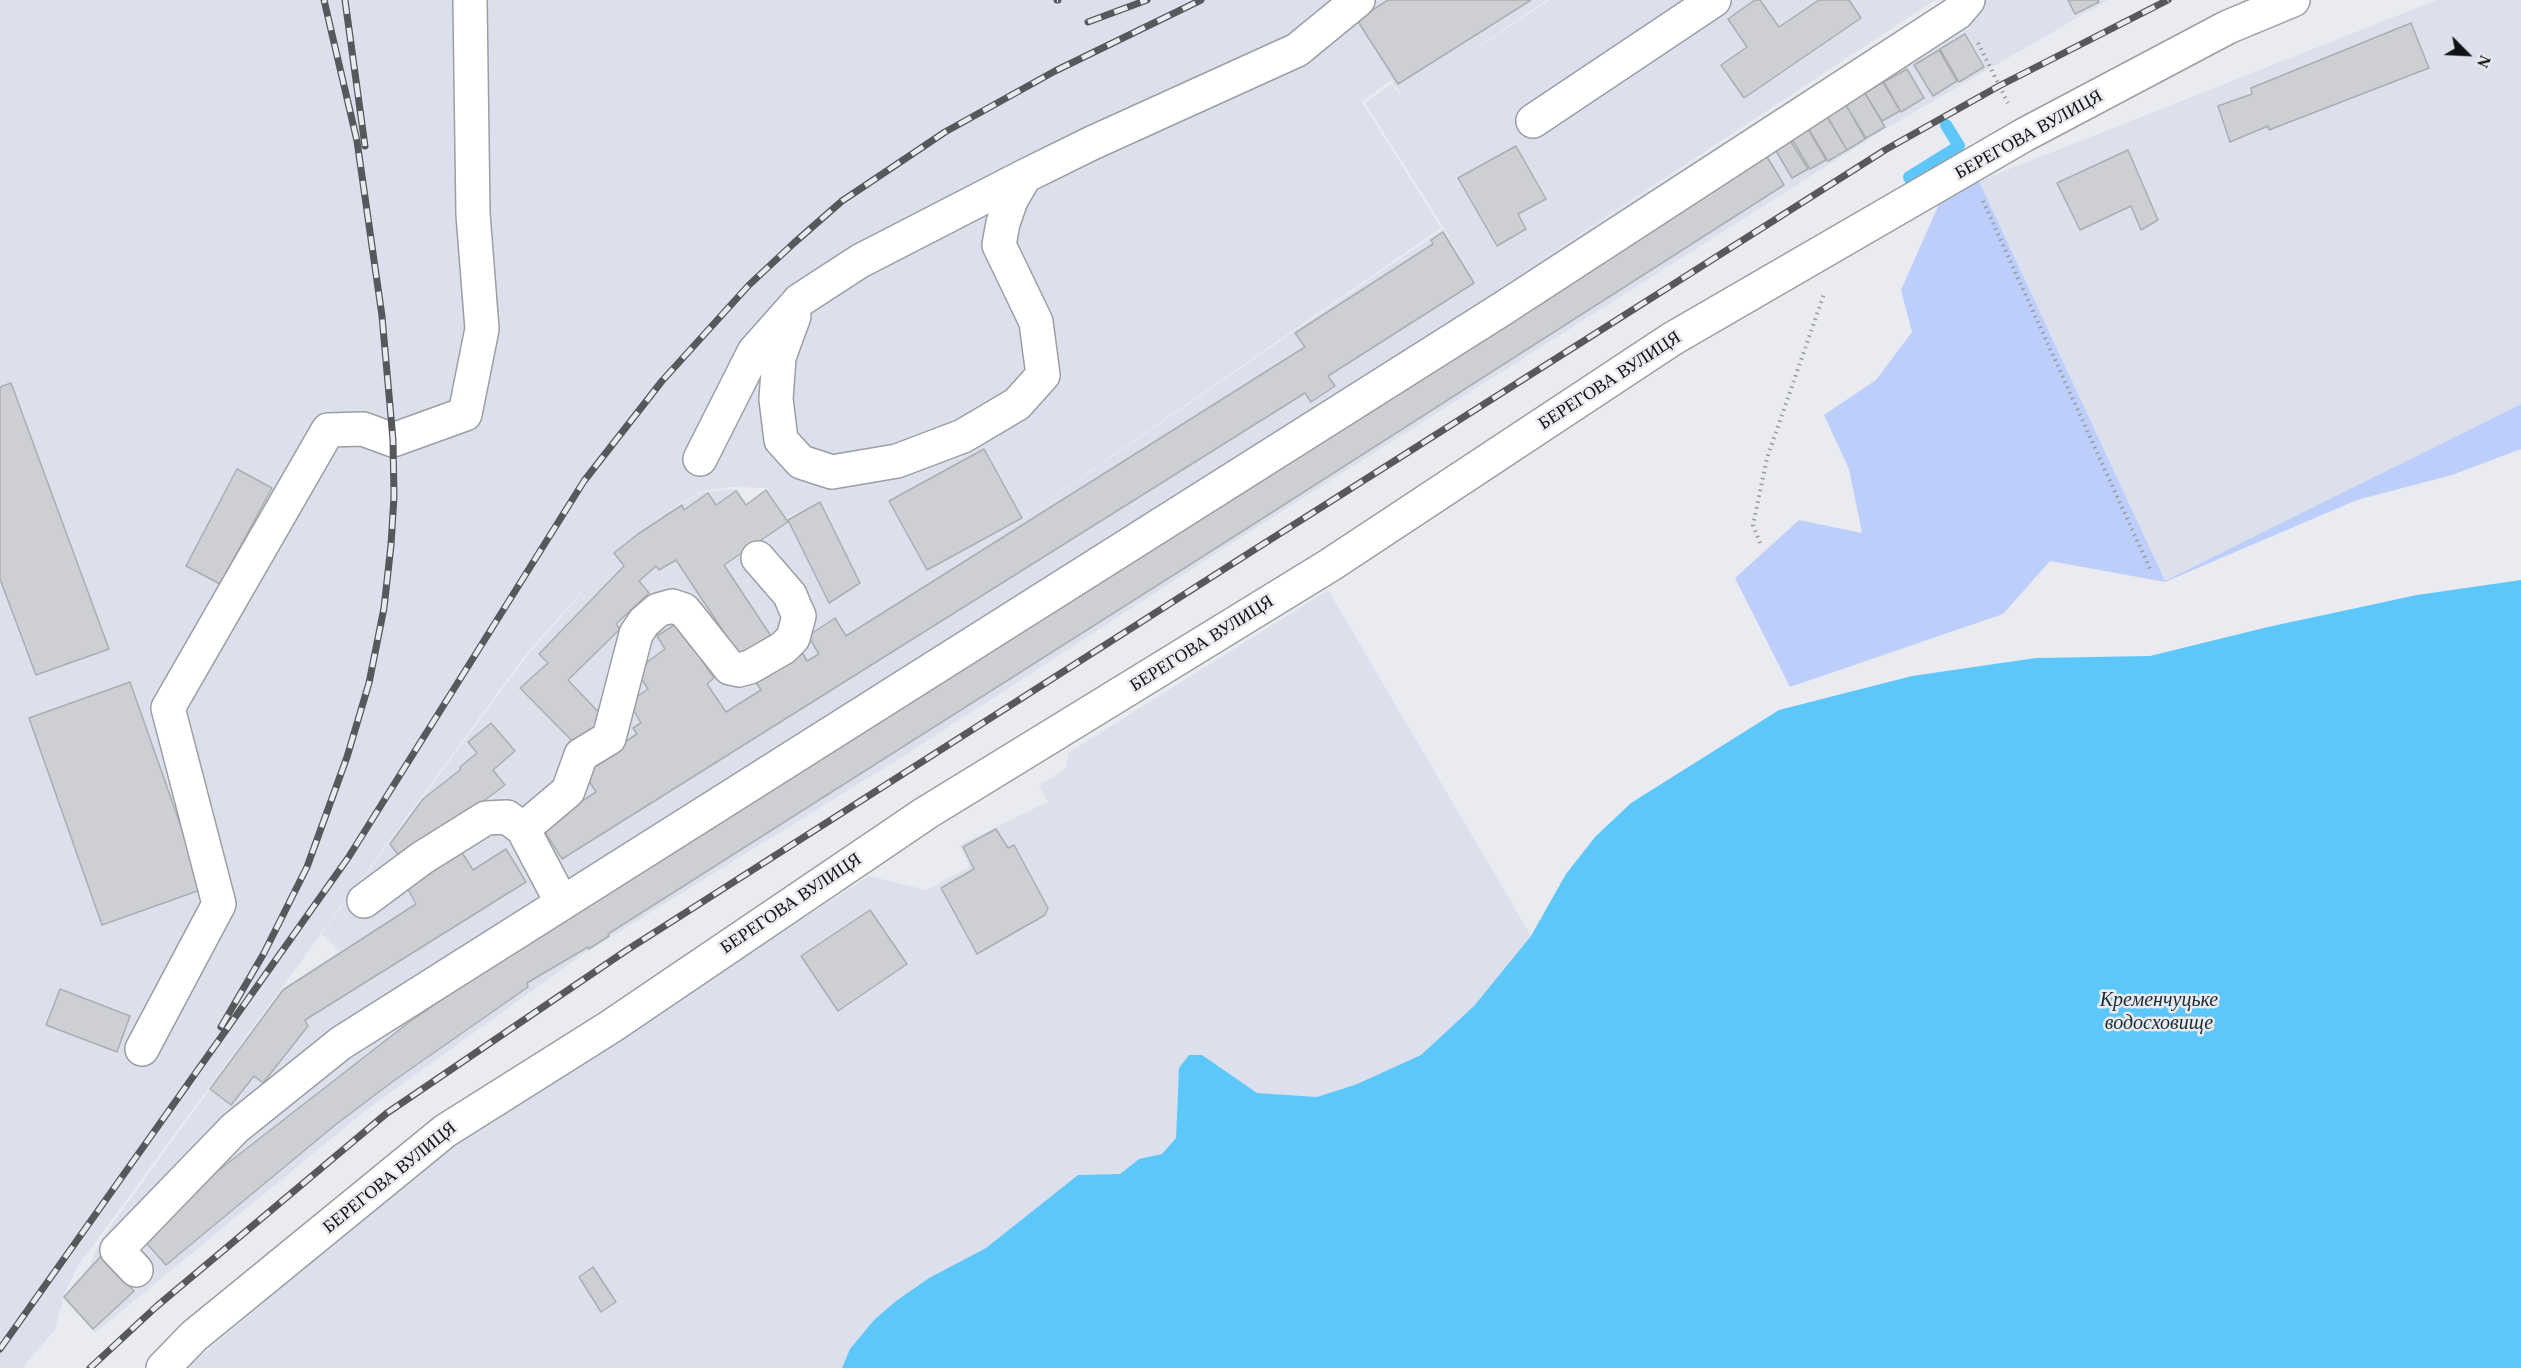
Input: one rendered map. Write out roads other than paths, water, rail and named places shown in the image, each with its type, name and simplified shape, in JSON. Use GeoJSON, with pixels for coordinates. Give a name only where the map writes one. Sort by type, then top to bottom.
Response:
{"type":"FeatureCollection","features":[{"type":"Feature","properties":{"kind":"street"},"geometry":{"type":"LineString","coordinates":[[142,1049],[219,904],[168,708],[328,430],[363,429],[393,440],[465,414],[482,329],[473,214],[470,0]]}},
{"type":"Feature","properties":{"kind":"street"},"geometry":{"type":"LineString","coordinates":[[700,459],[754,352],[800,300],[860,261],[1092,142],[1297,50],[1358,0]]}},
{"type":"Feature","properties":{"kind":"street"},"geometry":{"type":"LineString","coordinates":[[1533,121],[1714,0]]}},
{"type":"Feature","properties":{"kind":"street","name":"БЕРЕГОВА ВУЛИЦЯ"},"geometry":{"type":"LineString","coordinates":[[162,1368],[194,1336],[445,1131],[610,1027],[926,813],[1330,565],[1672,339],[2024,135],[2228,27],[2293,0]]}},
{"type":"Feature","properties":{"kind":"street"},"geometry":{"type":"LineString","coordinates":[[136,1269],[117,1250],[235,1128],[341,1043],[1502,309],[1965,5]]}},
{"type":"Feature","properties":{"kind":"street"},"geometry":{"type":"LineString","coordinates":[[800,300],[779,357],[776,399],[781,440],[801,462],[832,472],[897,461],[963,436],[1017,404],[1043,375],[1036,322],[999,245],[1003,223],[1011,200],[1025,176]]}},
{"type":"Feature","properties":{"kind":"street"},"geometry":{"type":"LineString","coordinates":[[523,829],[568,791],[581,755],[609,738],[636,634],[644,622],[658,610],[672,606],[684,610],[730,668],[739,670],[750,667],[783,648],[793,638],[799,616],[795,605],[790,595],[758,558]]}},
{"type":"Feature","properties":{"kind":"street"},"geometry":{"type":"LineString","coordinates":[[364,901],[422,858],[486,818],[507,817],[523,829],[562,903]]}},
{"type":"Feature","properties":{"kind":"water","name":"Кременчуцьке водосховище"},"geometry":{"type":"Polygon","coordinates":[[[2521,580],[2521,1368],[842,1368],[850,1349],[874,1320],[896,1301],[929,1278],[986,1248],[1078,1175],[1120,1174],[1139,1159],[1162,1154],[1176,1138],[1179,1068],[1189,1055],[1202,1055],[1257,1093],[1317,1097],[1357,1084],[1421,1055],[1474,1006],[1531,936],[1566,874],[1595,837],[1631,803],[1779,710],[1912,676],[2036,658],[2150,656],[2268,627],[2417,595],[2521,580]]]}},
{"type":"Feature","properties":{"kind":"waterway"},"geometry":{"type":"LineString","coordinates":[[1916,189],[1909,177],[1959,146],[1946,125]]}},
{"type":"Feature","properties":{"kind":"railway"},"geometry":{"type":"LineString","coordinates":[[221,1027],[264,953],[307,867],[347,757],[369,683],[384,608],[391,545],[394,496],[393,440],[382,316],[357,141],[324,0]]}},
{"type":"Feature","properties":{"kind":"railway"},"geometry":{"type":"LineString","coordinates":[[345,0],[365,146]]}},
{"type":"Feature","properties":{"kind":"railway"},"geometry":{"type":"LineString","coordinates":[[1088,22],[1147,0]]}},
{"type":"Feature","properties":{"kind":"railway"},"geometry":{"type":"LineString","coordinates":[[0,1349],[348,858],[584,481],[662,381],[749,285],[842,201],[945,132],[1055,71],[1201,0]]}},
{"type":"Feature","properties":{"kind":"railway"},"geometry":{"type":"LineString","coordinates":[[90,1368],[157,1306],[387,1113],[627,950],[1885,150],[1999,86],[2168,0]]}}]}
